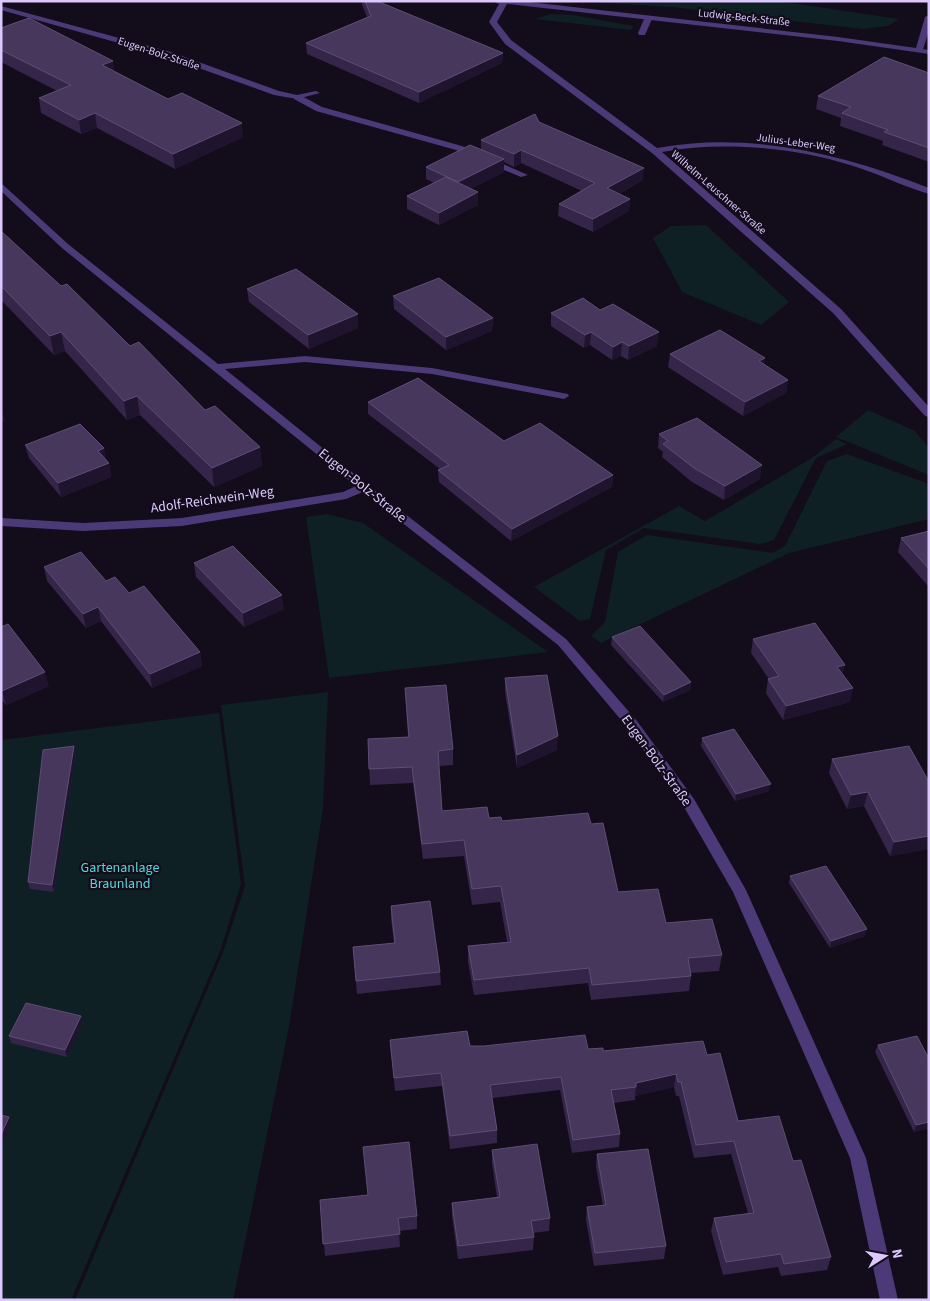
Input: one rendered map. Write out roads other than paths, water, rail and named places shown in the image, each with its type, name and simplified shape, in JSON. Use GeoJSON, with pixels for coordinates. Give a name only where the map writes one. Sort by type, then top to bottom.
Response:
{"type":"FeatureCollection","features":[{"type":"Feature","properties":{"kind":"street","name":"Ludwig-Beck-Straße"},"geometry":{"type":"LineString","coordinates":[[500,2],[829,38],[929,52]]}},
{"type":"Feature","properties":{"kind":"street","name":"Wilhelm-Leuschner-Straße"},"geometry":{"type":"LineString","coordinates":[[500,2],[493,22],[508,42],[655,151],[837,311],[929,414]]}},
{"type":"Feature","properties":{"kind":"street","name":"Eugen-Bolz-Straße"},"geometry":{"type":"LineString","coordinates":[[1,8],[168,54],[258,86],[297,97],[316,93]]}},
{"type":"Feature","properties":{"kind":"street"},"geometry":{"type":"LineString","coordinates":[[919,50],[929,17]]}},
{"type":"Feature","properties":{"kind":"street"},"geometry":{"type":"LineString","coordinates":[[642,33],[648,18]]}},
{"type":"Feature","properties":{"kind":"street"},"geometry":{"type":"LineString","coordinates":[[297,97],[319,109],[459,148],[524,175]]}},
{"type":"Feature","properties":{"kind":"street","name":"Julius-Leber-Weg"},"geometry":{"type":"LineString","coordinates":[[655,151],[674,146],[708,144],[807,154],[842,160],[929,191]]}},
{"type":"Feature","properties":{"kind":"street","name":"Eugen-Bolz-Straße"},"geometry":{"type":"LineString","coordinates":[[1,186],[65,246],[364,487],[562,642],[632,724],[689,803],[739,890],[858,1158],[889,1300]]}},
{"type":"Feature","properties":{"kind":"street"},"geometry":{"type":"LineString","coordinates":[[217,367],[306,359],[432,371],[564,396]]}},
{"type":"Feature","properties":{"kind":"street","name":"Adolf-Reichwein-Weg"},"geometry":{"type":"LineString","coordinates":[[1,522],[83,527],[182,522],[346,495],[364,487]]}},
{"type":"Feature","properties":{"kind":"park label","name":"Gartenanlage Braunland"},"geometry":{"type":"Point","coordinates":[120,876]}}]}
